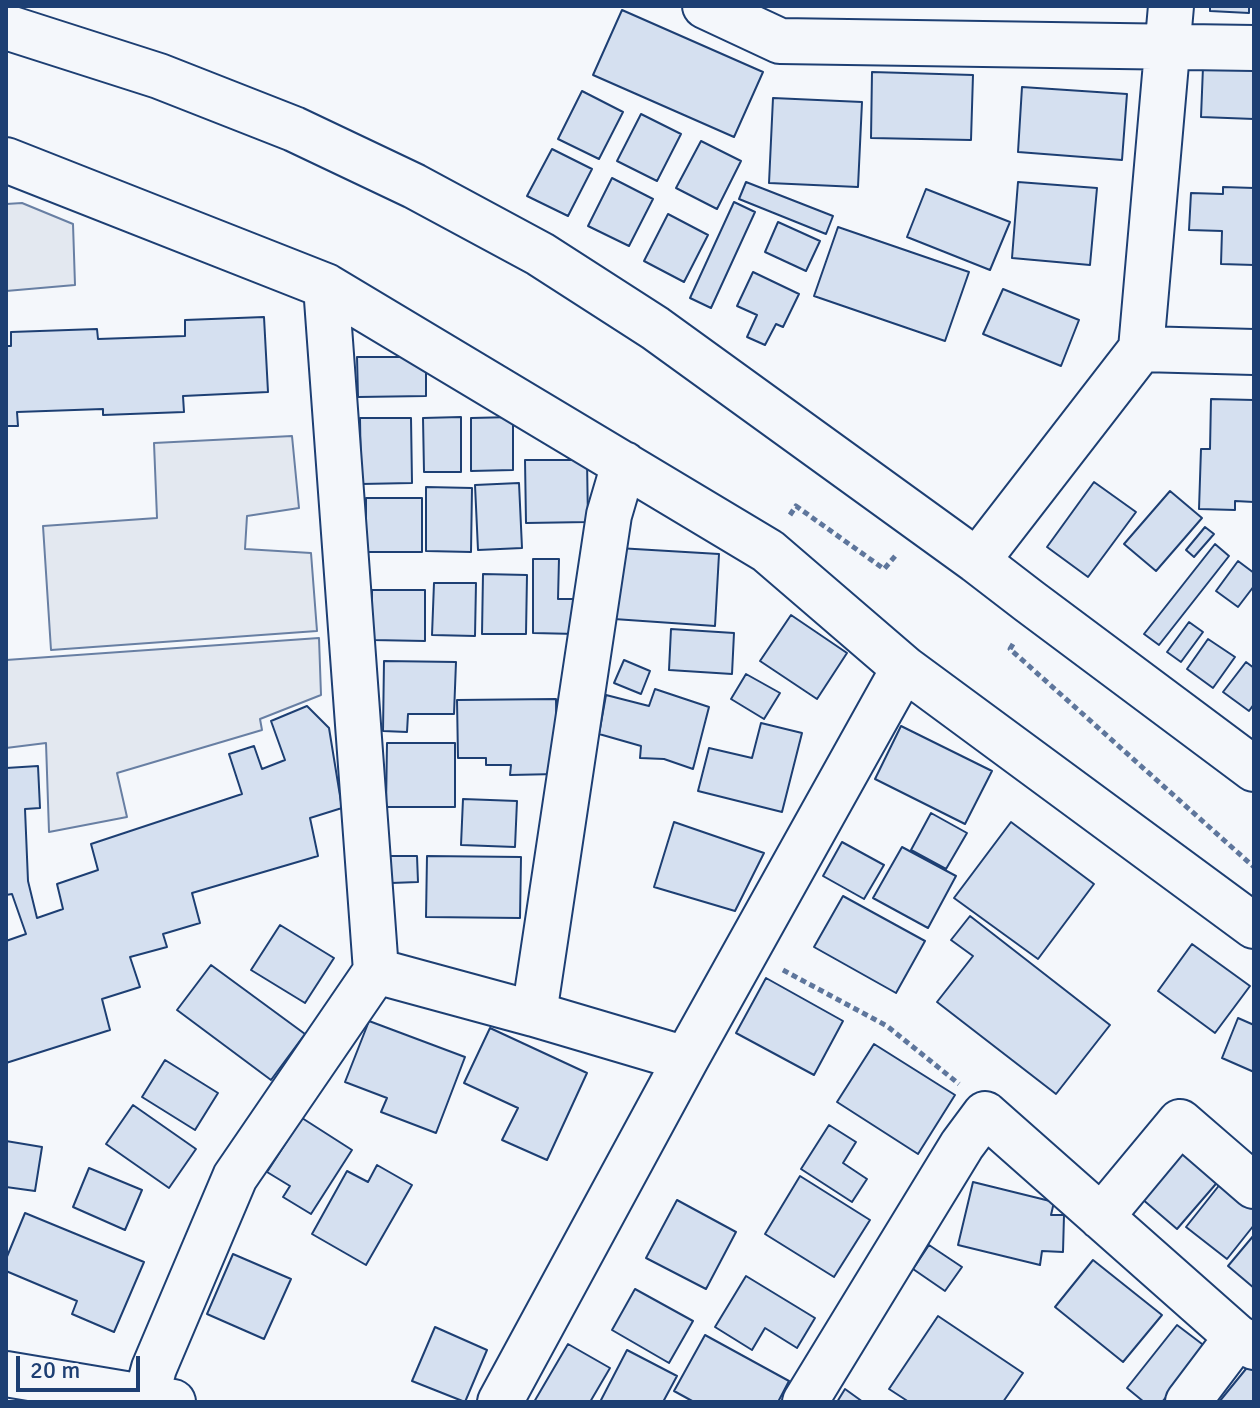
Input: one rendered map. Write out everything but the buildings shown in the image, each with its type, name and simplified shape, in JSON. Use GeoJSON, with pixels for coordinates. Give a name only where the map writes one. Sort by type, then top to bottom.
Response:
{"type":"FeatureCollection","features":[{"type":"Feature","properties":{"kind":"street"},"geometry":{"type":"LineString","coordinates":[[705,6],[780,41],[1169,26],[1254,48]]}},
{"type":"Feature","properties":{"kind":"street"},"geometry":{"type":"LineString","coordinates":[[977,561],[1141,349],[1169,26]]}},
{"type":"Feature","properties":{"kind":"street"},"geometry":{"type":"LineString","coordinates":[[6,27],[159,76],[294,129],[414,186],[540,254],[655,328],[977,561],[1254,769]]}},
{"type":"Feature","properties":{"kind":"street"},"geometry":{"type":"LineString","coordinates":[[6,160],[326,286],[768,551],[904,668],[1254,926]]}},
{"type":"Feature","properties":{"kind":"street"},"geometry":{"type":"LineString","coordinates":[[6,1374],[161,1400],[154,1368],[235,1177],[376,971],[326,286]]}},
{"type":"Feature","properties":{"kind":"street"},"geometry":{"type":"LineString","coordinates":[[1141,349],[1254,352]]}},
{"type":"Feature","properties":{"kind":"street"},"geometry":{"type":"LineString","coordinates":[[534,1014],[609,515],[624,464]]}},
{"type":"Feature","properties":{"kind":"street"},"geometry":{"type":"LineString","coordinates":[[500,1402],[686,1059],[904,668]]}},
{"type":"Feature","properties":{"kind":"street"},"geometry":{"type":"LineString","coordinates":[[376,971],[686,1059]]}},
{"type":"Feature","properties":{"kind":"street"},"geometry":{"type":"LineString","coordinates":[[805,1402],[962,1145],[985,1114],[1246,1342],[1188,1402]]}},
{"type":"Feature","properties":{"kind":"street"},"geometry":{"type":"LineString","coordinates":[[1101,1217],[1180,1122],[1254,1186]]}},
{"type":"Feature","properties":{"kind":"path"},"geometry":{"type":"LineString","coordinates":[[796,506],[884,569]]}},
{"type":"Feature","properties":{"kind":"path"},"geometry":{"type":"LineString","coordinates":[[1015,641],[1010,649],[1254,867]]}},
{"type":"Feature","properties":{"kind":"path"},"geometry":{"type":"LineString","coordinates":[[747,951],[887,1026],[975,1096],[985,1114]]}},
{"type":"Feature","properties":{"kind":"shaded area"},"geometry":{"type":"Polygon","coordinates":[[[22,203],[73,224],[75,285],[6,291],[6,204],[22,203]]]}},
{"type":"Feature","properties":{"kind":"shaded area"},"geometry":{"type":"Polygon","coordinates":[[[292,436],[299,508],[247,516],[245,549],[311,553],[317,631],[51,650],[43,526],[157,518],[154,443],[292,436]]]}},
{"type":"Feature","properties":{"kind":"shaded area"},"geometry":{"type":"Polygon","coordinates":[[[319,638],[321,695],[260,719],[262,730],[117,773],[127,817],[49,832],[46,743],[6,748],[6,660],[319,638]]]}}]}
